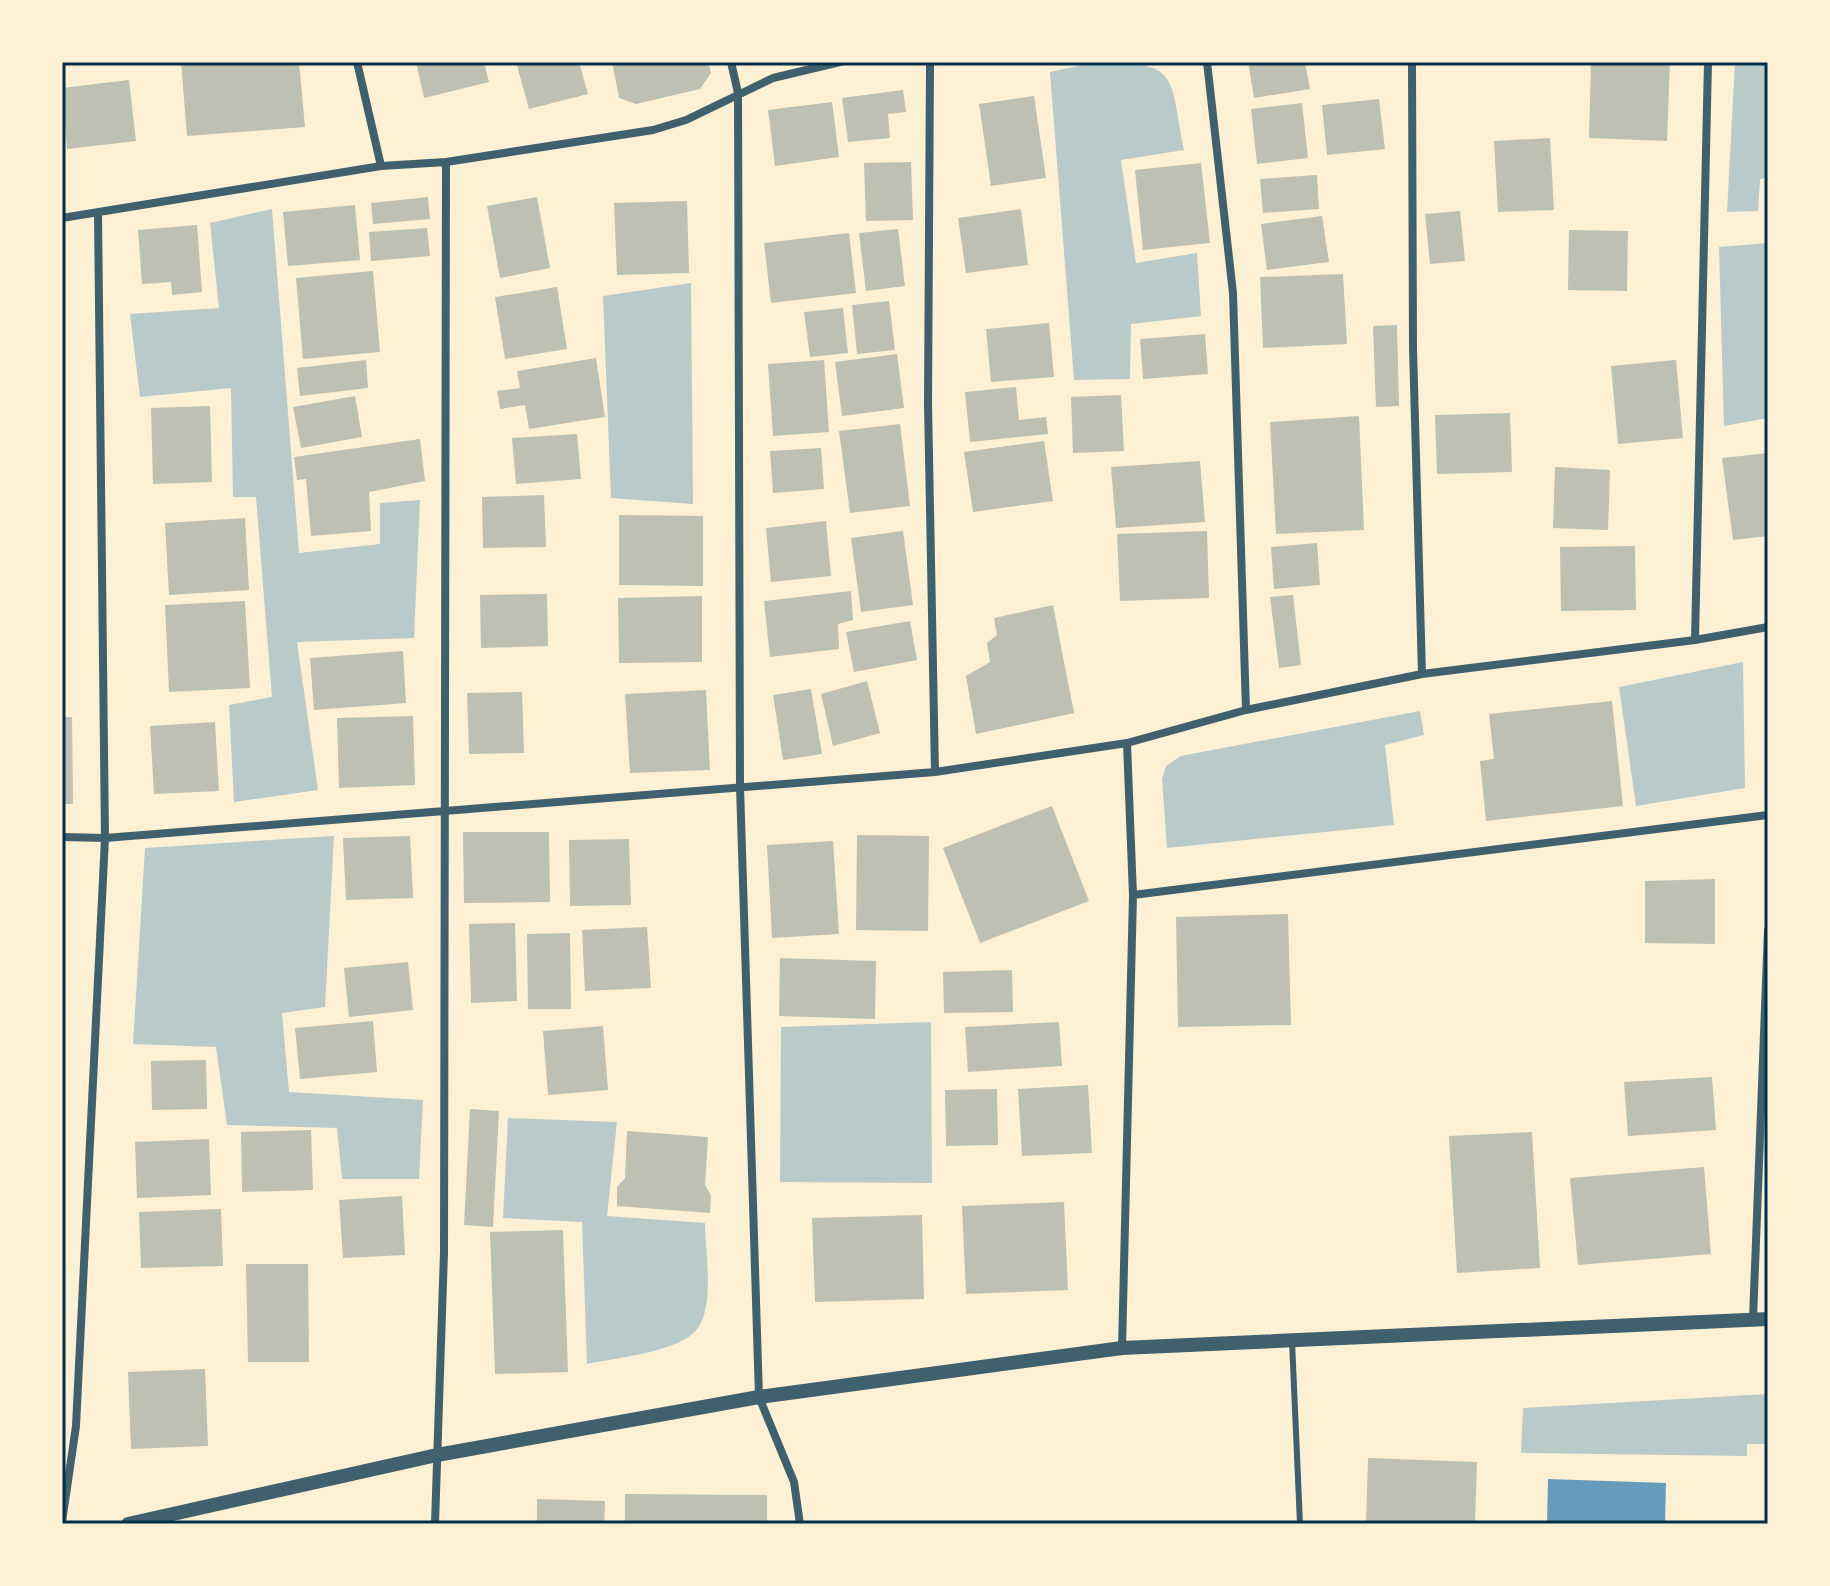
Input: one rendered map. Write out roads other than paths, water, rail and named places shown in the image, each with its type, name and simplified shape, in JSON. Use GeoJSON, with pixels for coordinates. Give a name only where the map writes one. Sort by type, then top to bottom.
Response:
{"type":"FeatureCollection","features":[{"type":"Feature","properties":{"kind":"street"},"geometry":{"type":"LineString","coordinates":[[357,62],[381,166]]}},
{"type":"Feature","properties":{"kind":"street"},"geometry":{"type":"LineString","coordinates":[[731,62],[738,93],[740,786],[759,1397],[794,1482],[800,1524]]}},
{"type":"Feature","properties":{"kind":"street"},"geometry":{"type":"LineString","coordinates":[[62,218],[381,166],[446,162],[653,130],[686,120],[773,78],[840,62]]}},
{"type":"Feature","properties":{"kind":"street"},"geometry":{"type":"LineString","coordinates":[[930,62],[928,403],[935,772]]}},
{"type":"Feature","properties":{"kind":"street"},"geometry":{"type":"LineString","coordinates":[[1207,62],[1233,293],[1246,710]]}},
{"type":"Feature","properties":{"kind":"street"},"geometry":{"type":"LineString","coordinates":[[1412,62],[1413,348],[1422,674]]}},
{"type":"Feature","properties":{"kind":"street"},"geometry":{"type":"LineString","coordinates":[[1695,640],[1708,62]]}},
{"type":"Feature","properties":{"kind":"street"},"geometry":{"type":"LineString","coordinates":[[435,1524],[444,1252],[446,162]]}},
{"type":"Feature","properties":{"kind":"street"},"geometry":{"type":"LineString","coordinates":[[62,1522],[76,1426],[105,838],[98,214]]}},
{"type":"Feature","properties":{"kind":"street"},"geometry":{"type":"LineString","coordinates":[[62,837],[105,838],[935,772],[1127,743],[1246,710],[1422,674],[1695,640],[1768,627]]}},
{"type":"Feature","properties":{"kind":"street"},"geometry":{"type":"LineString","coordinates":[[1122,1348],[1133,895],[1127,743]]}},
{"type":"Feature","properties":{"kind":"street"},"geometry":{"type":"LineString","coordinates":[[1133,895],[1768,815]]}},
{"type":"Feature","properties":{"kind":"street"},"geometry":{"type":"LineString","coordinates":[[128,1524],[437,1455],[759,1397],[1122,1348],[1760,1319],[1768,930]]}},
{"type":"Feature","properties":{"kind":"lane"},"geometry":{"type":"LineString","coordinates":[[1292,1341],[1300,1524]]}},
{"type":"Feature","properties":{"kind":"water"},"geometry":{"type":"Polygon","coordinates":[[[1548,1479],[1666,1483],[1665,1524],[1547,1524],[1548,1479]]]}}]}
